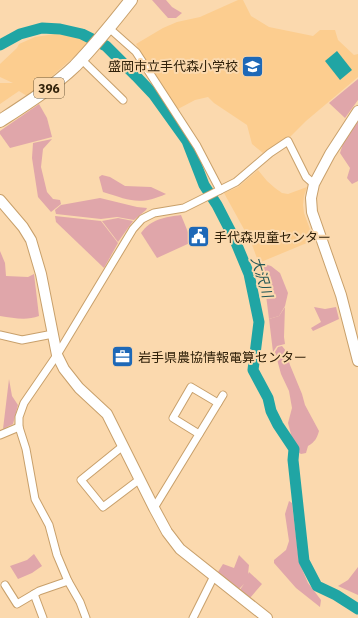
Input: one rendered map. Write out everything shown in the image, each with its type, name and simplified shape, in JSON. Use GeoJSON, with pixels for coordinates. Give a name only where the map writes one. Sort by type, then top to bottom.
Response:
{"type":"FeatureCollection","features":[{"type":"Feature","properties":{"kind":"highway","name":"396"},"geometry":{"type":"LineString","coordinates":[[0,121],[53,85],[81,59],[108,30],[131,0]]}},
{"type":"Feature","properties":{"kind":"street"},"geometry":{"type":"LineString","coordinates":[[108,30],[136,52],[197,146],[219,191]]}},
{"type":"Feature","properties":{"kind":"street"},"geometry":{"type":"LineString","coordinates":[[81,59],[123,100]]}},
{"type":"Feature","properties":{"kind":"street"},"geometry":{"type":"LineString","coordinates":[[358,111],[330,154],[314,184],[311,198],[312,212],[341,295],[358,361]]}},
{"type":"Feature","properties":{"kind":"street"},"geometry":{"type":"LineString","coordinates":[[86,618],[80,602],[68,581],[57,555],[49,525],[35,498],[26,449],[19,427],[19,417],[24,403],[57,355],[133,230],[142,219],[154,213],[184,208],[236,182],[270,153],[288,141],[306,176],[314,184]]}},
{"type":"Feature","properties":{"kind":"street"},"geometry":{"type":"LineString","coordinates":[[0,200],[23,227],[31,240],[41,274],[57,355],[64,369],[79,388],[107,414],[167,532],[180,549],[268,618]]}},
{"type":"Feature","properties":{"kind":"street"},"geometry":{"type":"LineString","coordinates":[[0,335],[22,340],[53,334]]}},
{"type":"Feature","properties":{"kind":"street"},"geometry":{"type":"LineString","coordinates":[[199,434],[173,418],[191,387],[218,402]]}},
{"type":"Feature","properties":{"kind":"street"},"geometry":{"type":"LineString","coordinates":[[154,508],[223,395]]}},
{"type":"Feature","properties":{"kind":"street"},"geometry":{"type":"LineString","coordinates":[[0,435],[19,427]]}},
{"type":"Feature","properties":{"kind":"street"},"geometry":{"type":"LineString","coordinates":[[123,446],[81,480],[103,507],[140,480]]}},
{"type":"Feature","properties":{"kind":"street"},"geometry":{"type":"LineString","coordinates":[[193,618],[214,576]]}},
{"type":"Feature","properties":{"kind":"street"},"geometry":{"type":"LineString","coordinates":[[5,586],[17,604],[38,591],[68,581]]}},
{"type":"Feature","properties":{"kind":"street"},"geometry":{"type":"LineString","coordinates":[[34,594],[43,618]]}},
{"type":"Feature","properties":{"kind":"shaded area"},"geometry":{"type":"Polygon","coordinates":[[[152,0],[166,0],[172,7],[182,13],[176,18],[168,18],[152,0]]]}},
{"type":"Feature","properties":{"kind":"shaded area","name":"盛岡市立手代森小学校"},"geometry":{"type":"Polygon","coordinates":[[[238,0],[243,0],[251,16],[269,27],[313,36],[320,30],[335,30],[338,40],[354,55],[358,54],[358,77],[306,121],[290,137],[263,153],[252,144],[247,125],[214,103],[208,97],[195,100],[178,109],[155,77],[136,44],[163,28],[177,22],[200,17],[238,0]]]}},
{"type":"Feature","properties":{"kind":"shaded area"},"geometry":{"type":"Polygon","coordinates":[[[55,34],[76,36],[88,43],[36,90],[27,96],[19,91],[0,104],[0,83],[13,83],[0,77],[0,64],[17,48],[19,44],[35,37],[55,34]]]}},
{"type":"Feature","properties":{"kind":"shaded area"},"geometry":{"type":"Polygon","coordinates":[[[358,79],[358,100],[345,118],[329,103],[358,79]]]}},
{"type":"Feature","properties":{"kind":"shaded area"},"geometry":{"type":"Polygon","coordinates":[[[39,104],[47,118],[52,137],[10,148],[0,134],[0,131],[39,104]]]}},
{"type":"Feature","properties":{"kind":"shaded area"},"geometry":{"type":"Polygon","coordinates":[[[358,121],[358,181],[352,184],[347,178],[350,168],[340,153],[347,131],[352,123],[358,121]]]}},
{"type":"Feature","properties":{"kind":"shaded area"},"geometry":{"type":"Polygon","coordinates":[[[52,139],[43,149],[41,167],[47,192],[53,199],[60,200],[61,204],[51,212],[38,197],[32,158],[33,143],[52,139]]]}},
{"type":"Feature","properties":{"kind":"shaded area"},"geometry":{"type":"Polygon","coordinates":[[[258,170],[267,181],[282,193],[288,194],[307,187],[304,196],[304,213],[314,240],[261,262],[258,261],[251,242],[224,193],[238,187],[258,170]]]}},
{"type":"Feature","properties":{"kind":"shaded area"},"geometry":{"type":"Polygon","coordinates":[[[102,175],[110,177],[125,186],[151,187],[166,194],[157,198],[141,201],[127,199],[103,192],[99,177],[102,175]]]}},
{"type":"Feature","properties":{"kind":"shaded area"},"geometry":{"type":"Polygon","coordinates":[[[100,198],[147,208],[134,220],[117,217],[101,219],[56,214],[55,210],[61,205],[100,198]]]}},
{"type":"Feature","properties":{"kind":"shaded area"},"geometry":{"type":"Polygon","coordinates":[[[181,215],[192,242],[157,258],[141,233],[145,228],[154,222],[164,218],[181,215]]]}},
{"type":"Feature","properties":{"kind":"shaded area"},"geometry":{"type":"Polygon","coordinates":[[[55,216],[101,221],[118,243],[104,268],[56,222],[55,216]]]}},
{"type":"Feature","properties":{"kind":"shaded area"},"geometry":{"type":"Polygon","coordinates":[[[118,218],[133,221],[118,242],[102,221],[118,218]]]}},
{"type":"Feature","properties":{"kind":"shaded area"},"geometry":{"type":"Polygon","coordinates":[[[0,251],[5,263],[6,276],[28,277],[34,274],[39,316],[25,319],[0,316],[0,251]]]}},
{"type":"Feature","properties":{"kind":"shaded area"},"geometry":{"type":"Polygon","coordinates":[[[258,262],[271,266],[280,273],[288,293],[285,306],[279,316],[269,319],[266,295],[258,262]]]}},
{"type":"Feature","properties":{"kind":"shaded area"},"geometry":{"type":"Polygon","coordinates":[[[285,307],[285,344],[277,346],[273,352],[269,319],[279,316],[285,307]]]}},
{"type":"Feature","properties":{"kind":"shaded area"},"geometry":{"type":"Polygon","coordinates":[[[314,307],[325,309],[336,307],[339,319],[313,331],[311,328],[321,322],[314,307]]]}},
{"type":"Feature","properties":{"kind":"shaded area"},"geometry":{"type":"Polygon","coordinates":[[[282,346],[286,351],[305,405],[319,431],[315,440],[308,446],[306,453],[301,454],[298,452],[292,438],[288,423],[292,408],[289,391],[281,374],[275,352],[278,347],[282,346]]]}},
{"type":"Feature","properties":{"kind":"shaded area"},"geometry":{"type":"Polygon","coordinates":[[[9,379],[12,396],[18,405],[13,424],[3,429],[9,379]]]}},
{"type":"Feature","properties":{"kind":"shaded area"},"geometry":{"type":"Polygon","coordinates":[[[289,501],[292,503],[299,562],[308,583],[321,600],[320,607],[296,588],[274,563],[274,560],[286,550],[289,541],[285,514],[289,501]]]}},
{"type":"Feature","properties":{"kind":"shaded area"},"geometry":{"type":"Polygon","coordinates":[[[34,554],[42,566],[32,573],[18,579],[10,566],[27,560],[34,554]]]}},
{"type":"Feature","properties":{"kind":"shaded area"},"geometry":{"type":"Polygon","coordinates":[[[239,555],[249,565],[248,574],[249,572],[262,584],[250,598],[239,591],[244,584],[238,590],[223,580],[218,572],[223,564],[234,568],[239,555]]]}},
{"type":"Feature","properties":{"kind":"shaded area"},"geometry":{"type":"Polygon","coordinates":[[[358,567],[358,595],[338,586],[348,580],[358,567]]]}},
{"type":"Feature","properties":{"kind":"water"},"geometry":{"type":"Polygon","coordinates":[[[337,51],[352,70],[340,80],[325,61],[337,51]]]}},
{"type":"Feature","properties":{"kind":"waterway","name":"大沢川"},"geometry":{"type":"LineString","coordinates":[[0,45],[20,34],[42,28],[60,29],[82,34],[106,46],[154,95],[187,141],[204,185],[217,205],[234,238],[249,274],[259,322],[253,370],[268,398],[271,411],[278,425],[294,449],[293,460],[304,561],[317,586],[336,595],[358,609]]}},
{"type":"Feature","properties":{"kind":"place","name":"盛岡市立手代森小学校"},"geometry":{"type":"Point","coordinates":[253,66]}},
{"type":"Feature","properties":{"kind":"place","name":"手代森児童センター"},"geometry":{"type":"Point","coordinates":[198,237]}},
{"type":"Feature","properties":{"kind":"place","name":"岩手県農協情報電算センター"},"geometry":{"type":"Point","coordinates":[122,357]}}]}
